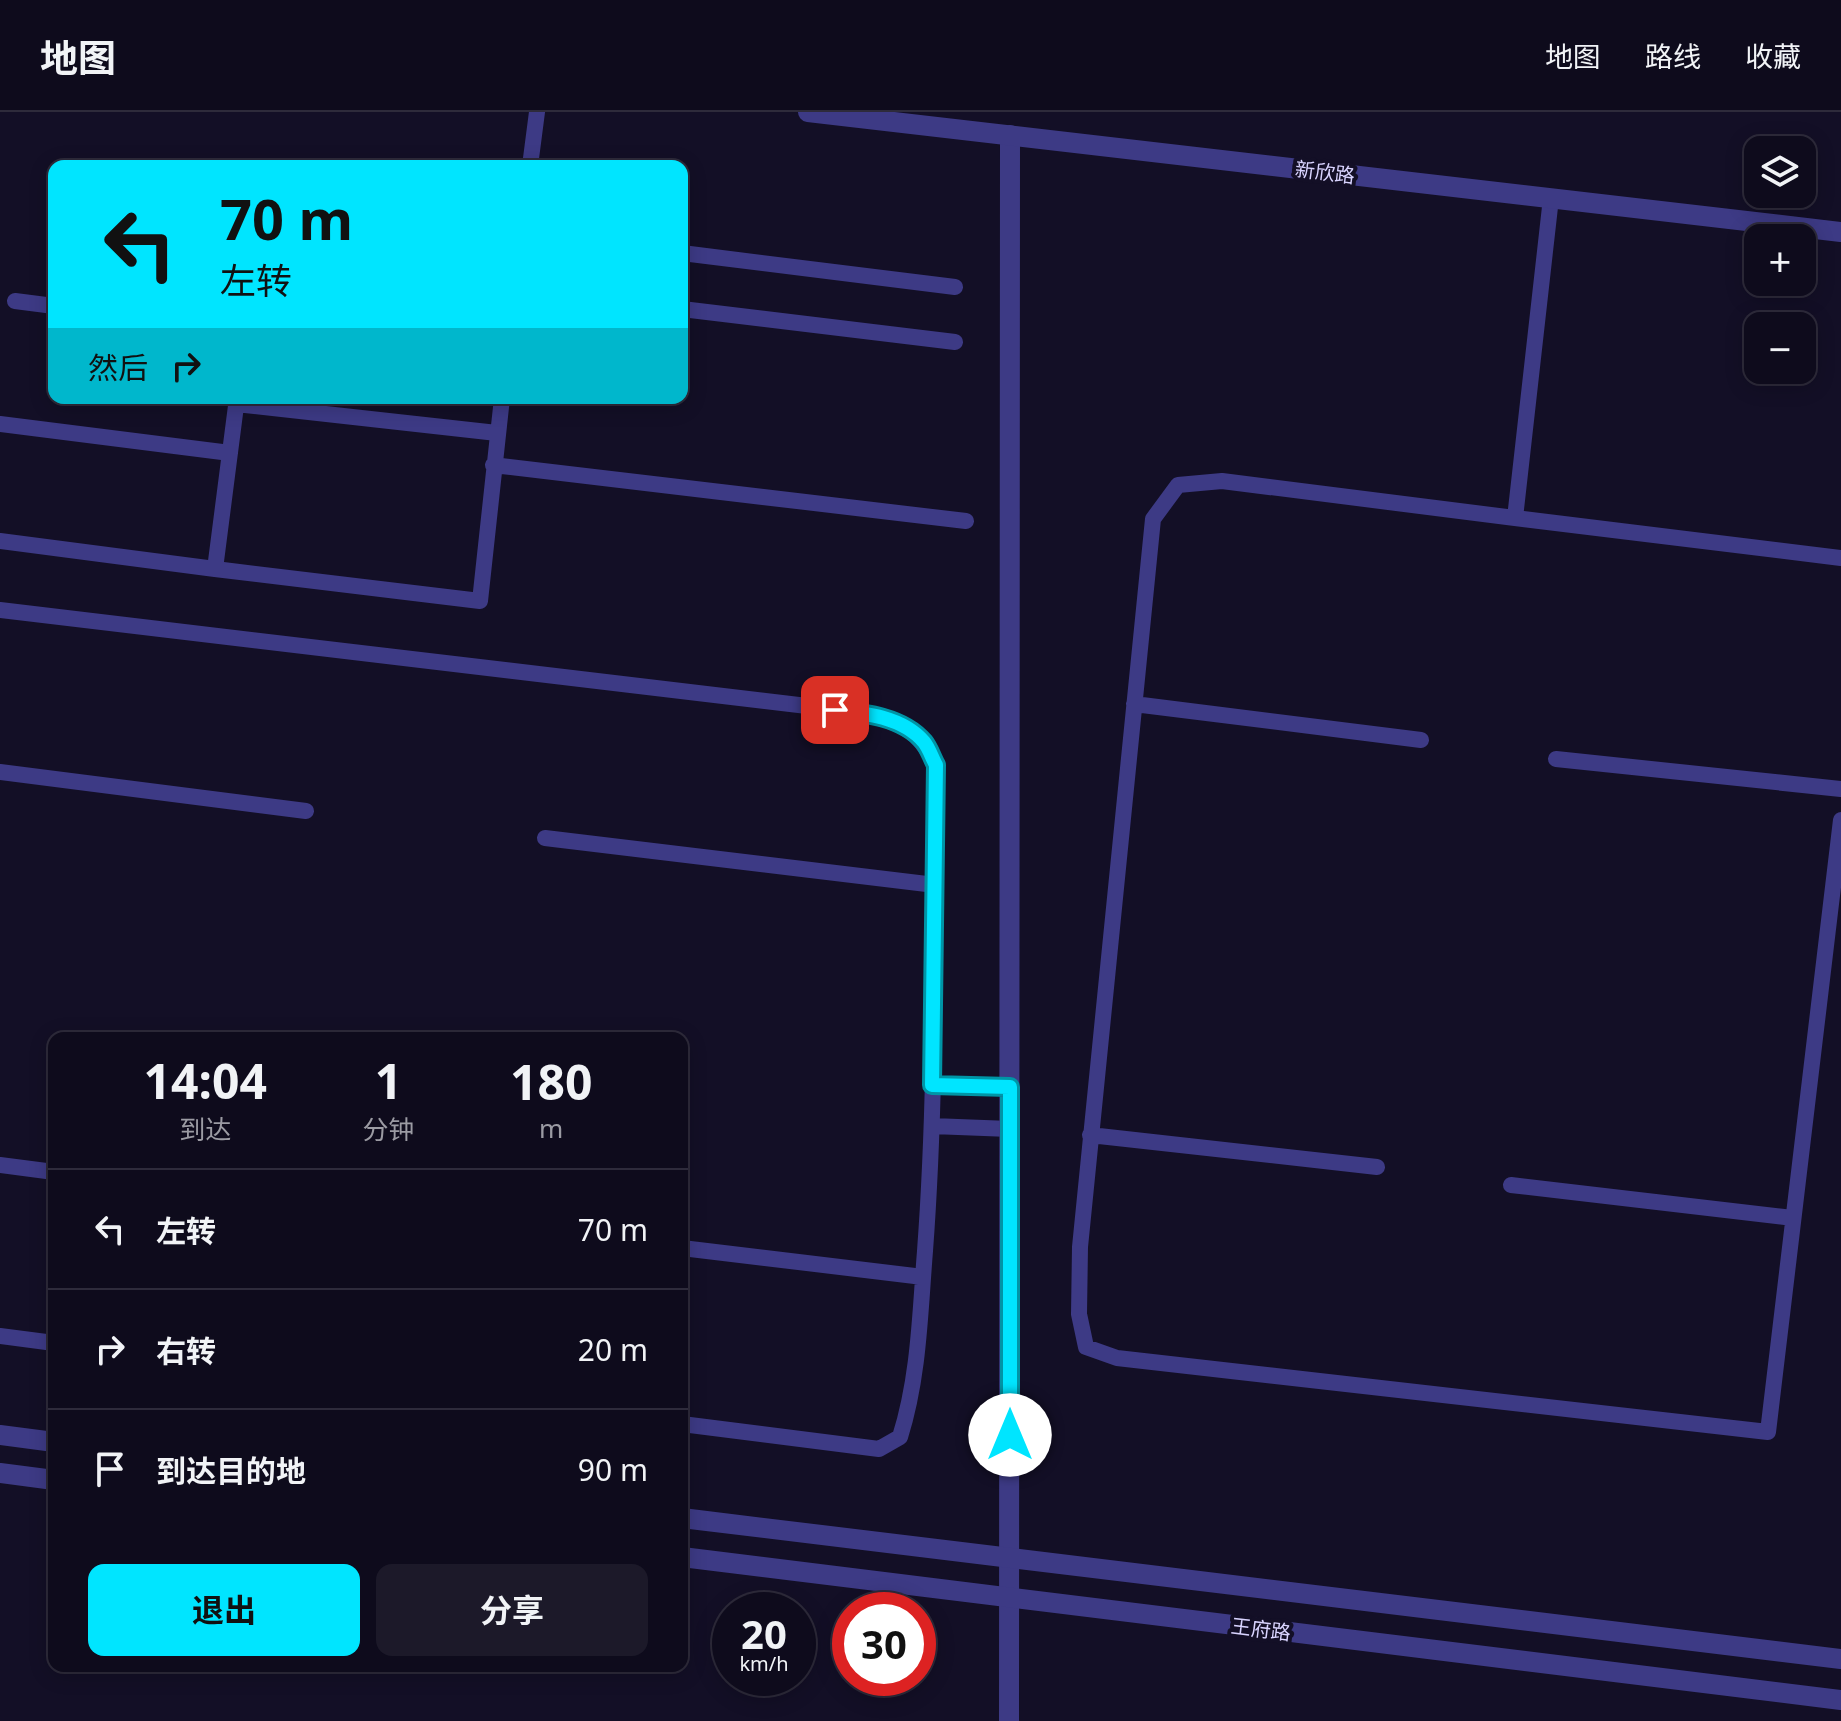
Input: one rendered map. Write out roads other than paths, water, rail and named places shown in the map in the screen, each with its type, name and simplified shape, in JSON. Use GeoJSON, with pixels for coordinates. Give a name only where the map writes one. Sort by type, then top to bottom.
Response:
{"type":"FeatureCollection","features":[{"type":"Feature","properties":{"kind":"street","name":"新欣路"},"geometry":{"type":"LineString","coordinates":[[808,112],[871,116],[1841,232]]}},
{"type":"Feature","properties":{"kind":"street"},"geometry":{"type":"LineString","coordinates":[[1009,1721],[1010,135]]}},
{"type":"Feature","properties":{"kind":"street"},"geometry":{"type":"LineString","coordinates":[[0,1435],[48,1441]]}},
{"type":"Feature","properties":{"kind":"street"},"geometry":{"type":"LineString","coordinates":[[0,1473],[48,1479]]}},
{"type":"Feature","properties":{"kind":"street","name":"王府路"},"geometry":{"type":"LineString","coordinates":[[688,1519],[1841,1659]]}},
{"type":"Feature","properties":{"kind":"street","name":"王府路"},"geometry":{"type":"LineString","coordinates":[[688,1558],[1841,1698]]}},
{"type":"Feature","properties":{"kind":"lane"},"geometry":{"type":"LineString","coordinates":[[531,160],[537,112]]}},
{"type":"Feature","properties":{"kind":"lane"},"geometry":{"type":"LineString","coordinates":[[1515,518],[1551,198]]}},
{"type":"Feature","properties":{"kind":"lane"},"geometry":{"type":"LineString","coordinates":[[688,254],[955,287]]}},
{"type":"Feature","properties":{"kind":"lane"},"geometry":{"type":"LineString","coordinates":[[15,301],[48,305]]}},
{"type":"Feature","properties":{"kind":"lane"},"geometry":{"type":"LineString","coordinates":[[688,310],[955,342]]}},
{"type":"Feature","properties":{"kind":"lane"},"geometry":{"type":"LineString","coordinates":[[215,569],[237,404]]}},
{"type":"Feature","properties":{"kind":"lane"},"geometry":{"type":"LineString","coordinates":[[261,404],[497,433]]}},
{"type":"Feature","properties":{"kind":"lane"},"geometry":{"type":"LineString","coordinates":[[0,541],[480,601],[501,404]]}},
{"type":"Feature","properties":{"kind":"lane"},"geometry":{"type":"LineString","coordinates":[[0,424],[230,453]]}},
{"type":"Feature","properties":{"kind":"lane"},"geometry":{"type":"LineString","coordinates":[[493,465],[966,521]]}},
{"type":"Feature","properties":{"kind":"lane"},"geometry":{"type":"LineString","coordinates":[[1841,558],[1222,481],[1178,485],[1153,519],[1080,1247],[1079,1314],[1086,1347],[1117,1358],[1768,1432],[1841,820]]}},
{"type":"Feature","properties":{"kind":"lane"},"geometry":{"type":"LineString","coordinates":[[0,610],[866,713],[905,726],[924,742],[936,765],[932,1126],[923,1277],[909,1411],[900,1437],[879,1449],[688,1425]]}},
{"type":"Feature","properties":{"kind":"lane"},"geometry":{"type":"LineString","coordinates":[[1134,704],[1421,740]]}},
{"type":"Feature","properties":{"kind":"lane"},"geometry":{"type":"LineString","coordinates":[[1556,759],[1841,789]]}},
{"type":"Feature","properties":{"kind":"lane"},"geometry":{"type":"LineString","coordinates":[[0,772],[306,811]]}},
{"type":"Feature","properties":{"kind":"lane"},"geometry":{"type":"LineString","coordinates":[[545,838],[935,885]]}},
{"type":"Feature","properties":{"kind":"lane"},"geometry":{"type":"LineString","coordinates":[[932,1085],[1010,1087]]}},
{"type":"Feature","properties":{"kind":"lane"},"geometry":{"type":"LineString","coordinates":[[932,1126],[1010,1129]]}},
{"type":"Feature","properties":{"kind":"lane"},"geometry":{"type":"LineString","coordinates":[[1090,1135],[1377,1167]]}},
{"type":"Feature","properties":{"kind":"lane"},"geometry":{"type":"LineString","coordinates":[[0,1165],[48,1171]]}},
{"type":"Feature","properties":{"kind":"lane"},"geometry":{"type":"LineString","coordinates":[[1511,1185],[1793,1218]]}},
{"type":"Feature","properties":{"kind":"lane"},"geometry":{"type":"LineString","coordinates":[[688,1249],[923,1277]]}},
{"type":"Feature","properties":{"kind":"lane"},"geometry":{"type":"LineString","coordinates":[[0,1336],[48,1342]]}}]}
